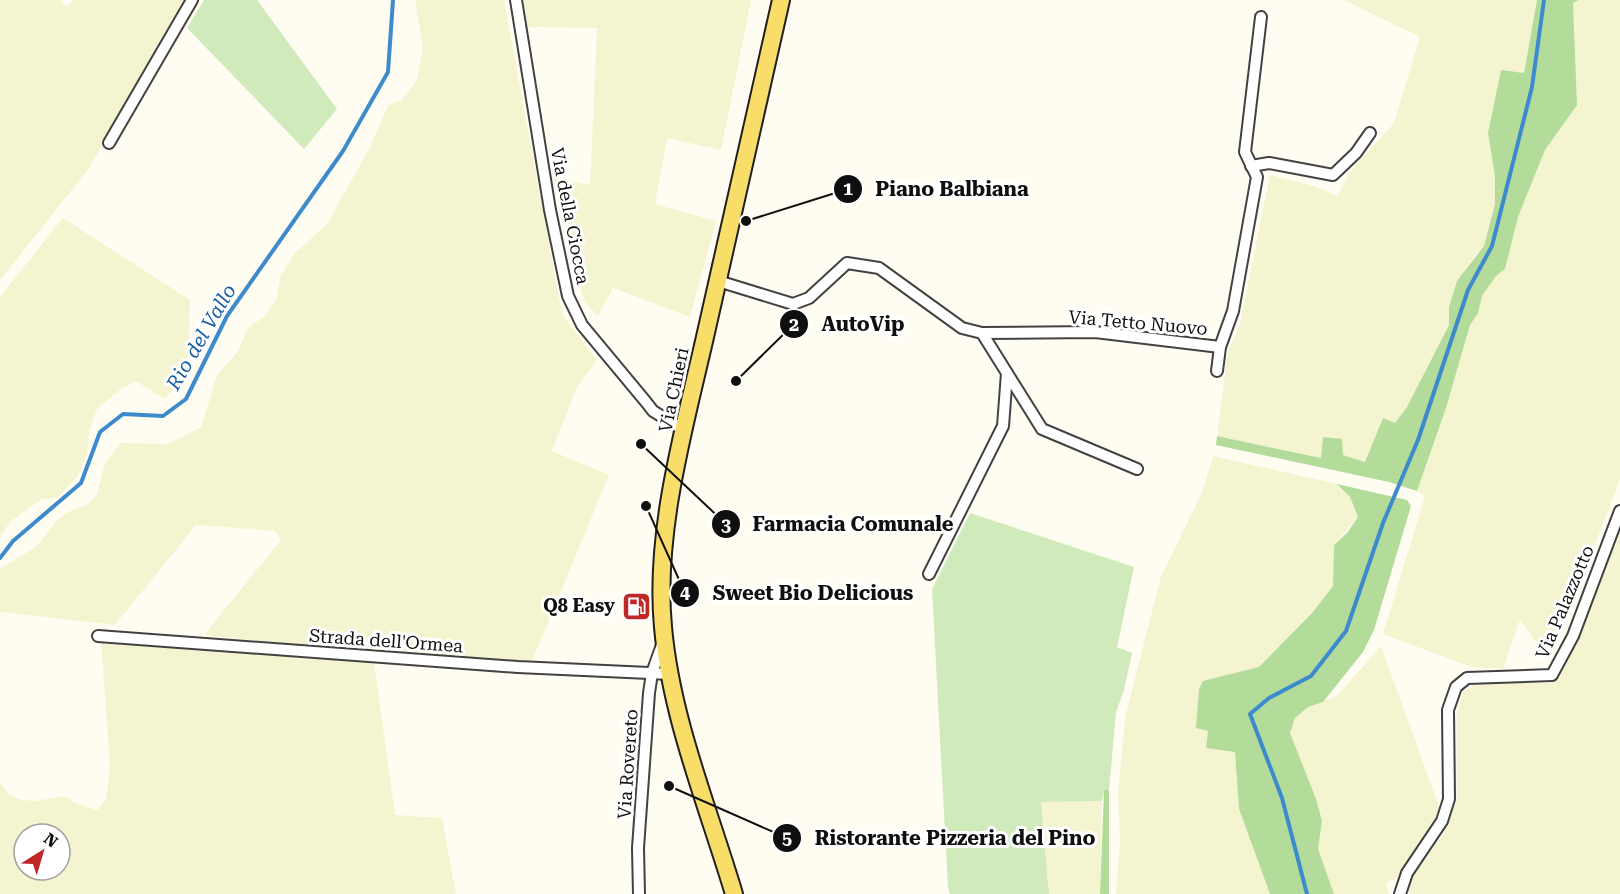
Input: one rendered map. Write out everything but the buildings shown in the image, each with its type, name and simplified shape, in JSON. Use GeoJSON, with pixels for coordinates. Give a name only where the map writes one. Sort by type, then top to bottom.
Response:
{"type":"FeatureCollection","features":[{"type":"Feature","properties":{"kind":"main road","name":"Via Chieri"},"geometry":{"type":"LineString","coordinates":[[734,894],[685,733],[671,674],[664,638],[663,574],[666,523],[684,430],[782,0]]}},
{"type":"Feature","properties":{"kind":"street"},"geometry":{"type":"LineString","coordinates":[[109,143],[192,0]]}},
{"type":"Feature","properties":{"kind":"street","name":"Via della Ciocca"},"geometry":{"type":"LineString","coordinates":[[516,0],[550,210],[568,296],[582,325],[646,402],[654,411],[684,430]]}},
{"type":"Feature","properties":{"kind":"street","name":"Via Tetto Nuovo"},"geometry":{"type":"LineString","coordinates":[[1217,371],[1220,346],[1233,311],[1257,177],[1245,152],[1261,17]]}},
{"type":"Feature","properties":{"kind":"street"},"geometry":{"type":"LineString","coordinates":[[1251,166],[1269,163],[1334,175],[1356,153],[1370,133]]}},
{"type":"Feature","properties":{"kind":"street","name":"Via Tetto Nuovo"},"geometry":{"type":"LineString","coordinates":[[718,281],[793,304],[809,298],[846,263],[879,268],[962,328],[982,333],[1095,332],[1220,346]]}},
{"type":"Feature","properties":{"kind":"street"},"geometry":{"type":"LineString","coordinates":[[982,333],[1042,429],[1137,469]]}},
{"type":"Feature","properties":{"kind":"street"},"geometry":{"type":"LineString","coordinates":[[929,574],[1003,426],[1007,372]]}},
{"type":"Feature","properties":{"kind":"street","name":"Via Palazzotto"},"geometry":{"type":"LineString","coordinates":[[1400,894],[1407,873],[1442,820],[1449,799],[1448,710],[1456,687],[1467,678],[1552,675],[1573,636],[1620,511]]}},
{"type":"Feature","properties":{"kind":"street","name":"Strada dell'Ormea"},"geometry":{"type":"LineString","coordinates":[[98,636],[518,667],[671,674]]}},
{"type":"Feature","properties":{"kind":"street","name":"Via Rovereto"},"geometry":{"type":"LineString","coordinates":[[639,894],[638,849],[652,673],[664,638]]}},
{"type":"Feature","properties":{"kind":"green space"},"geometry":{"type":"Polygon","coordinates":[[[0,0],[60,0],[66,7],[74,0],[186,0],[89,168],[0,280],[0,0]]]}},
{"type":"Feature","properties":{"kind":"green space"},"geometry":{"type":"Polygon","coordinates":[[[204,0],[257,0],[337,109],[304,149],[187,28],[204,0]]]}},
{"type":"Feature","properties":{"kind":"green space"},"geometry":{"type":"Polygon","coordinates":[[[415,0],[504,0],[562,314],[597,361],[577,387],[552,451],[609,475],[532,661],[372,653],[204,635],[281,540],[275,531],[196,525],[115,625],[0,612],[0,569],[37,546],[58,519],[72,510],[87,505],[97,494],[105,463],[120,443],[168,444],[201,427],[217,375],[236,354],[249,327],[265,316],[276,300],[281,275],[295,253],[327,224],[368,151],[388,106],[401,100],[416,82],[423,47],[415,0]]]}},
{"type":"Feature","properties":{"kind":"green space"},"geometry":{"type":"Polygon","coordinates":[[[523,0],[751,0],[721,150],[667,138],[655,204],[716,221],[690,317],[613,288],[598,316],[584,301],[552,177],[590,185],[597,28],[528,27],[523,0]]]}},
{"type":"Feature","properties":{"kind":"green space"},"geometry":{"type":"Polygon","coordinates":[[[1344,0],[1537,0],[1524,73],[1501,71],[1488,133],[1495,177],[1495,204],[1484,246],[1474,257],[1449,307],[1449,325],[1407,407],[1395,423],[1383,418],[1365,462],[1342,455],[1341,439],[1322,458],[1217,436],[1228,351],[1240,325],[1270,175],[1314,186],[1338,196],[1348,174],[1394,123],[1420,37],[1344,0]]]}},
{"type":"Feature","properties":{"kind":"green space"},"geometry":{"type":"Polygon","coordinates":[[[1537,0],[1579,0],[1573,3],[1577,105],[1545,150],[1518,217],[1505,269],[1496,276],[1482,296],[1478,313],[1470,325],[1446,408],[1417,491],[1389,482],[1216,445],[1217,436],[1321,458],[1323,437],[1342,439],[1343,455],[1365,462],[1383,418],[1395,423],[1407,407],[1449,325],[1449,307],[1457,281],[1484,246],[1495,204],[1495,177],[1488,133],[1501,70],[1524,73],[1537,0]]]}},
{"type":"Feature","properties":{"kind":"green space"},"geometry":{"type":"Polygon","coordinates":[[[1620,0],[1620,479],[1575,598],[1557,630],[1540,648],[1520,620],[1503,669],[1471,667],[1383,634],[1425,496],[1417,491],[1446,408],[1470,325],[1478,313],[1482,296],[1496,276],[1505,269],[1518,217],[1545,150],[1577,105],[1573,2],[1620,0]]]}},
{"type":"Feature","properties":{"kind":"green space"},"geometry":{"type":"Polygon","coordinates":[[[63,218],[190,300],[188,361],[180,382],[164,399],[136,381],[122,388],[97,409],[89,432],[87,453],[78,476],[57,498],[42,499],[11,521],[0,536],[0,297],[63,218]]]}},
{"type":"Feature","properties":{"kind":"green space"},"geometry":{"type":"Polygon","coordinates":[[[1213,456],[1337,484],[1350,497],[1358,517],[1334,545],[1333,586],[1313,612],[1259,667],[1235,674],[1208,731],[1206,748],[1235,751],[1239,809],[1270,894],[1116,894],[1120,839],[1118,795],[1125,718],[1161,576],[1201,495],[1213,456]]]}},
{"type":"Feature","properties":{"kind":"green space"},"geometry":{"type":"Polygon","coordinates":[[[1337,484],[1407,500],[1411,506],[1374,630],[1363,652],[1323,702],[1308,707],[1295,718],[1290,733],[1316,799],[1322,821],[1318,849],[1334,894],[1270,894],[1239,809],[1235,752],[1206,748],[1208,731],[1196,728],[1199,689],[1203,681],[1259,667],[1313,612],[1333,586],[1334,545],[1347,533],[1358,517],[1350,497],[1337,484]]]}},
{"type":"Feature","properties":{"kind":"green space"},"geometry":{"type":"Polygon","coordinates":[[[970,513],[1134,567],[1117,647],[1132,653],[1124,690],[1116,712],[1109,790],[1104,790],[1102,801],[1041,802],[1049,894],[950,894],[948,887],[932,589],[970,513]]]}},
{"type":"Feature","properties":{"kind":"green space"},"geometry":{"type":"Polygon","coordinates":[[[1620,528],[1620,894],[1409,894],[1410,879],[1445,832],[1457,798],[1457,714],[1463,692],[1479,681],[1552,683],[1574,647],[1620,528]]]}},
{"type":"Feature","properties":{"kind":"green space"},"geometry":{"type":"Polygon","coordinates":[[[101,639],[374,662],[395,815],[442,818],[456,894],[0,894],[0,783],[11,796],[23,800],[35,801],[64,796],[75,803],[97,810],[106,800],[110,766],[101,639]]]}},
{"type":"Feature","properties":{"kind":"green space"},"geometry":{"type":"Polygon","coordinates":[[[1381,646],[1441,812],[1400,875],[1386,884],[1389,894],[1334,894],[1318,849],[1322,821],[1290,733],[1295,718],[1308,706],[1336,697],[1381,646]]]}},
{"type":"Feature","properties":{"kind":"green space"},"geometry":{"type":"Polygon","coordinates":[[[1104,790],[1109,790],[1109,894],[1100,894],[1104,790]]]}},
{"type":"Feature","properties":{"kind":"green space"},"geometry":{"type":"Polygon","coordinates":[[[1102,801],[1100,894],[1049,894],[1041,802],[1102,801]]]}},
{"type":"Feature","properties":{"kind":"waterway","name":"Rio del Vallo"},"geometry":{"type":"LineString","coordinates":[[0,558],[13,541],[81,483],[100,432],[123,414],[163,416],[186,399],[227,316],[343,151],[388,72],[393,0]]}},
{"type":"Feature","properties":{"kind":"waterway"},"geometry":{"type":"LineString","coordinates":[[1307,894],[1282,798],[1250,714],[1269,698],[1311,676],[1346,631],[1383,523],[1418,440],[1468,290],[1492,246],[1532,87],[1544,0]]}},
{"type":"Feature","properties":{"kind":"place","name":"Piano Balbiana"},"geometry":{"type":"Point","coordinates":[746,221]}},
{"type":"Feature","properties":{"kind":"place","name":"AutoVip"},"geometry":{"type":"Point","coordinates":[736,381]}},
{"type":"Feature","properties":{"kind":"place","name":"Farmacia Comunale"},"geometry":{"type":"Point","coordinates":[641,444]}},
{"type":"Feature","properties":{"kind":"place","name":"Sweet Bio Delicious"},"geometry":{"type":"Point","coordinates":[646,506]}},
{"type":"Feature","properties":{"kind":"place","name":"Q8 Easy"},"geometry":{"type":"Point","coordinates":[636,606]}},
{"type":"Feature","properties":{"kind":"place","name":"Ristorante Pizzeria del Pino"},"geometry":{"type":"Point","coordinates":[669,786]}}]}
